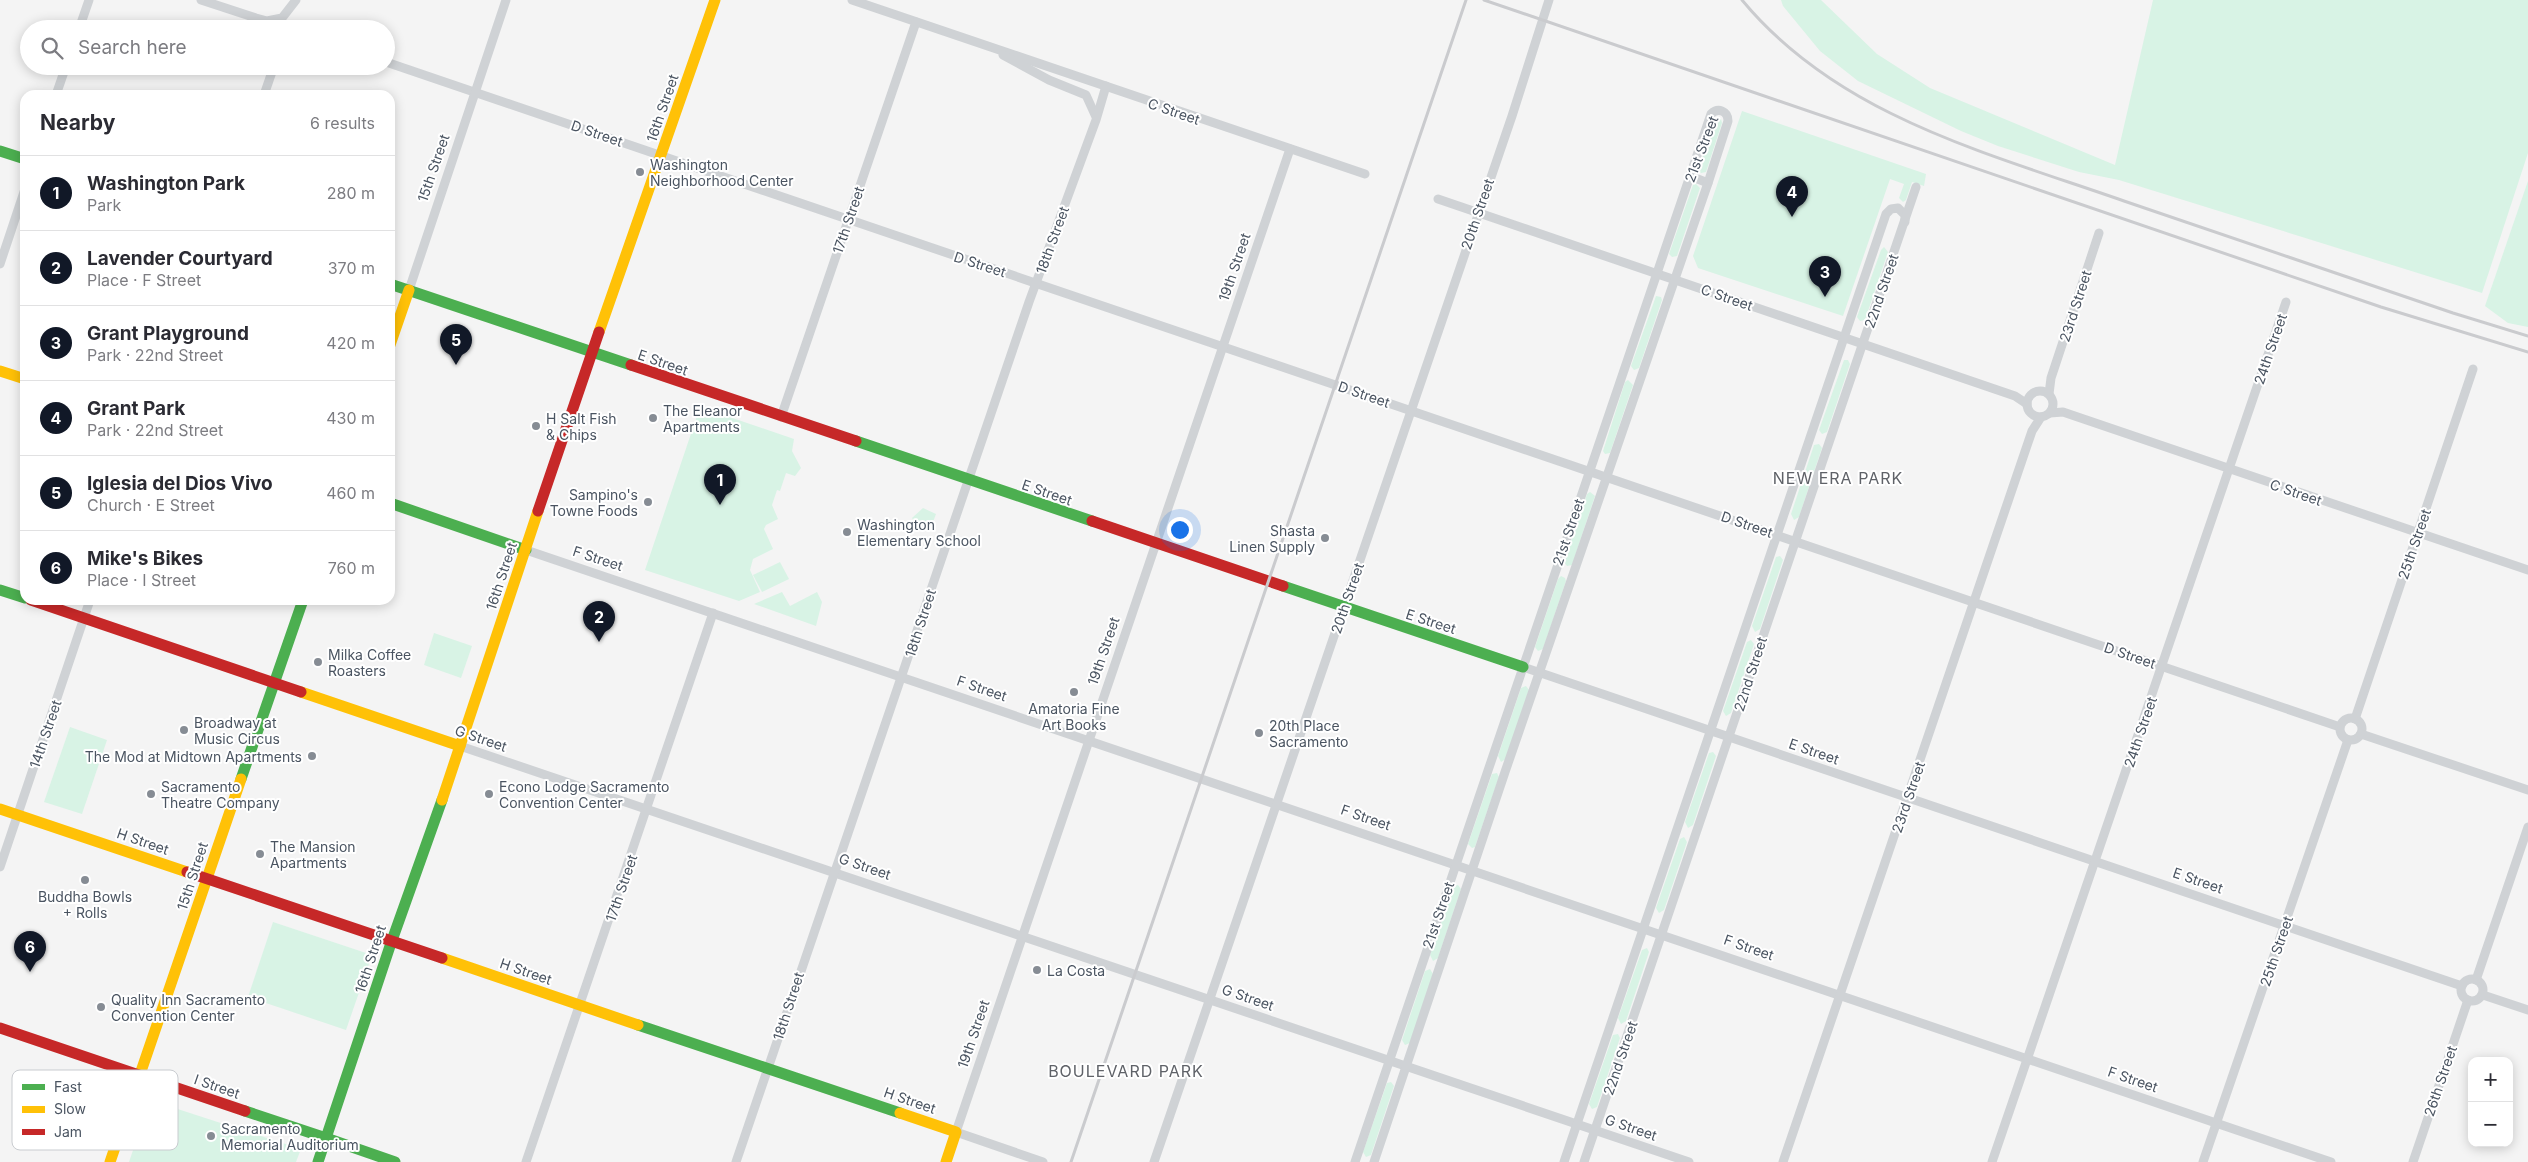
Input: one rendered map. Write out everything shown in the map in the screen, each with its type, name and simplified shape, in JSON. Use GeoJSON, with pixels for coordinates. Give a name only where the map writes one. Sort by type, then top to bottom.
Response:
{"type":"FeatureCollection","features":[{"type":"Feature","properties":{"kind":"main road","name":"16th Street"},"geometry":{"type":"LineString","coordinates":[[318,1162],[714,0]]}},
{"type":"Feature","properties":{"kind":"main road"},"geometry":{"type":"LineString","coordinates":[[0,150],[20,157]]}},
{"type":"Feature","properties":{"kind":"main road","name":"E Street"},"geometry":{"type":"LineString","coordinates":[[395,286],[1343,608],[1523,667]]}},
{"type":"Feature","properties":{"kind":"main road","name":"15th Street"},"geometry":{"type":"LineString","coordinates":[[395,331],[409,290]]}},
{"type":"Feature","properties":{"kind":"main road"},"geometry":{"type":"LineString","coordinates":[[0,371],[20,378]]}},
{"type":"Feature","properties":{"kind":"main road","name":"F Street"},"geometry":{"type":"LineString","coordinates":[[395,505],[526,550]]}},
{"type":"Feature","properties":{"kind":"main road"},"geometry":{"type":"LineString","coordinates":[[0,590],[20,596]]}},
{"type":"Feature","properties":{"kind":"main road","name":"G Street"},"geometry":{"type":"LineString","coordinates":[[45,605],[460,746]]}},
{"type":"Feature","properties":{"kind":"main road","name":"15th Street"},"geometry":{"type":"LineString","coordinates":[[142,1070],[206,878],[301,605]]}},
{"type":"Feature","properties":{"kind":"main road","name":"H Street"},"geometry":{"type":"LineString","coordinates":[[0,808],[956,1132]]}},
{"type":"Feature","properties":{"kind":"main road","name":"I Street"},"geometry":{"type":"LineString","coordinates":[[0,1028],[122,1070]]}},
{"type":"Feature","properties":{"kind":"main road","name":"I Street"},"geometry":{"type":"LineString","coordinates":[[178,1089],[395,1162]]}},
{"type":"Feature","properties":{"kind":"main road","name":"19th Street"},"geometry":{"type":"LineString","coordinates":[[946,1162],[956,1132]]}},
{"type":"Feature","properties":{"kind":"main road","name":"15th Street"},"geometry":{"type":"LineString","coordinates":[[110,1162],[114,1150]]}},
{"type":"Feature","properties":{"kind":"street"},"geometry":{"type":"LineString","coordinates":[[82,20],[90,0]]}},
{"type":"Feature","properties":{"kind":"street"},"geometry":{"type":"LineString","coordinates":[[201,0],[263,20]]}},
{"type":"Feature","properties":{"kind":"street"},"geometry":{"type":"LineString","coordinates":[[272,20],[282,18],[296,0]]}},
{"type":"Feature","properties":{"kind":"street","name":"15th Street"},"geometry":{"type":"LineString","coordinates":[[409,290],[506,0]]}},
{"type":"Feature","properties":{"kind":"street","name":"C Street"},"geometry":{"type":"LineString","coordinates":[[852,0],[1365,174]]}},
{"type":"Feature","properties":{"kind":"street","name":"20th Street"},"geometry":{"type":"LineString","coordinates":[[1154,1162],[1549,0]]}},
{"type":"Feature","properties":{"kind":"street","name":"17th Street"},"geometry":{"type":"LineString","coordinates":[[781,417],[916,22]]}},
{"type":"Feature","properties":{"kind":"street","name":"C Street"},"geometry":{"type":"LineString","coordinates":[[984,44],[1049,80],[1086,95],[1093,107],[1096,120]]}},
{"type":"Feature","properties":{"kind":"street","name":"D Street"},"geometry":{"type":"LineString","coordinates":[[395,65],[1608,476],[2340,727]]}},
{"type":"Feature","properties":{"kind":"street"},"geometry":{"type":"LineString","coordinates":[[58,90],[63,75]]}},
{"type":"Feature","properties":{"kind":"street"},"geometry":{"type":"LineString","coordinates":[[266,90],[271,75]]}},
{"type":"Feature","properties":{"kind":"street","name":"18th Street"},"geometry":{"type":"LineString","coordinates":[[736,1162],[1036,282],[1096,120],[1106,86]]}},
{"type":"Feature","properties":{"kind":"street","name":"21st Street"},"geometry":{"type":"LineString","coordinates":[[1354,1162],[1656,273],[1712,114],[1716,111],[1722,111],[1727,114],[1728,121],[1708,183],[1472,870],[1374,1162]]}},
{"type":"Feature","properties":{"kind":"street","name":"19th Street"},"geometry":{"type":"LineString","coordinates":[[956,1132],[1290,149]]}},
{"type":"Feature","properties":{"kind":"street"},"geometry":{"type":"LineString","coordinates":[[1690,176],[1708,183]]}},
{"type":"Feature","properties":{"kind":"street","name":"22nd Street"},"geometry":{"type":"LineString","coordinates":[[1584,1162],[1916,187]]}},
{"type":"Feature","properties":{"kind":"street","name":"C Street"},"geometry":{"type":"LineString","coordinates":[[1438,199],[2029,400]]}},
{"type":"Feature","properties":{"kind":"street"},"geometry":{"type":"LineString","coordinates":[[0,264],[20,204]]}},
{"type":"Feature","properties":{"kind":"street","name":"22nd Street"},"geometry":{"type":"LineString","coordinates":[[1564,1162],[1886,214],[1891,209],[1898,208],[1905,215],[1905,222]]}},
{"type":"Feature","properties":{"kind":"street","name":"23rd Street"},"geometry":{"type":"LineString","coordinates":[[2044,392],[2051,378],[2099,233]]}},
{"type":"Feature","properties":{"kind":"street","name":"24th Street"},"geometry":{"type":"LineString","coordinates":[[1992,1162],[2286,302]]}},
{"type":"Feature","properties":{"kind":"street","name":"25th Street"},"geometry":{"type":"LineString","coordinates":[[2355,719],[2473,369]]}},
{"type":"Feature","properties":{"kind":"street"},"geometry":{"type":"LineString","coordinates":[[2044,392],[2054,403],[2050,413],[2041,418],[2031,414],[2029,400],[2044,392]]}},
{"type":"Feature","properties":{"kind":"street","name":"C Street"},"geometry":{"type":"LineString","coordinates":[[2054,403],[2064,412],[2528,570]]}},
{"type":"Feature","properties":{"kind":"street","name":"C Street"},"geometry":{"type":"LineString","coordinates":[[2050,413],[2064,412]]}},
{"type":"Feature","properties":{"kind":"street","name":"23rd Street"},"geometry":{"type":"LineString","coordinates":[[2031,414],[2032,431]]}},
{"type":"Feature","properties":{"kind":"street","name":"23rd Street"},"geometry":{"type":"LineString","coordinates":[[1783,1162],[2032,431],[2041,418]]}},
{"type":"Feature","properties":{"kind":"street","name":"F Street"},"geometry":{"type":"LineString","coordinates":[[526,550],[714,612],[2332,1162]]}},
{"type":"Feature","properties":{"kind":"street","name":"14th Street"},"geometry":{"type":"LineString","coordinates":[[0,867],[88,605]]}},
{"type":"Feature","properties":{"kind":"street","name":"17th Street"},"geometry":{"type":"LineString","coordinates":[[526,1162],[714,612]]}},
{"type":"Feature","properties":{"kind":"street","name":"E Street"},"geometry":{"type":"LineString","coordinates":[[1523,667],[2462,986]]}},
{"type":"Feature","properties":{"kind":"street"},"geometry":{"type":"LineString","coordinates":[[2355,719],[2361,724],[2361,734],[2354,740],[2348,740],[2341,734],[2340,727],[2345,720],[2355,719]]}},
{"type":"Feature","properties":{"kind":"street"},"geometry":{"type":"LineString","coordinates":[[2361,734],[2528,790]]}},
{"type":"Feature","properties":{"kind":"street","name":"25th Street"},"geometry":{"type":"LineString","coordinates":[[2203,1162],[2348,740]]}},
{"type":"Feature","properties":{"kind":"street","name":"G Street"},"geometry":{"type":"LineString","coordinates":[[460,746],[648,808],[1689,1162]]}},
{"type":"Feature","properties":{"kind":"street"},"geometry":{"type":"LineString","coordinates":[[2476,980],[2528,827]]}},
{"type":"Feature","properties":{"kind":"street"},"geometry":{"type":"LineString","coordinates":[[2468,980],[2476,980],[2483,986],[2483,994],[2477,1000],[2468,1000],[2462,994],[2462,986],[2468,980]]}},
{"type":"Feature","properties":{"kind":"street"},"geometry":{"type":"LineString","coordinates":[[2483,994],[2528,1010]]}},
{"type":"Feature","properties":{"kind":"street","name":"26th Street"},"geometry":{"type":"LineString","coordinates":[[2413,1162],[2468,1000]]}},
{"type":"Feature","properties":{"kind":"street","name":"H Street"},"geometry":{"type":"LineString","coordinates":[[956,1132],[1043,1162]]}},
{"type":"Feature","properties":{"kind":"green space"},"geometry":{"type":"Polygon","coordinates":[[[1781,0],[1821,0],[1877,54],[1930,88],[2115,165],[2153,0],[2528,0],[2528,153],[2482,293],[2119,180],[2079,172],[1998,146],[1961,131],[1858,81],[1820,51],[1783,6],[1781,0]]]}},
{"type":"Feature","properties":{"kind":"green space"},"geometry":{"type":"Polygon","coordinates":[[[1742,111],[1926,174],[1924,186],[1912,182],[1906,200],[1903,202],[1899,198],[1904,184],[1890,179],[1843,316],[1698,268],[1693,256],[1742,111]]]}},
{"type":"Feature","properties":{"kind":"green space"},"geometry":{"type":"Polygon","coordinates":[[[1716,119],[1721,119],[1722,123],[1706,172],[1701,173],[1698,170],[1716,119]]]}},
{"type":"Feature","properties":{"kind":"green space"},"geometry":{"type":"Polygon","coordinates":[[[2528,181],[2528,327],[2508,323],[2485,306],[2528,181]]]}},
{"type":"Feature","properties":{"kind":"green space"},"geometry":{"type":"Polygon","coordinates":[[[1695,183],[1700,188],[1677,256],[1672,257],[1669,254],[1695,183]]]}},
{"type":"Feature","properties":{"kind":"green space"},"geometry":{"type":"Polygon","coordinates":[[[1884,247],[1888,252],[1865,320],[1860,321],[1857,317],[1881,250],[1884,247]]]}},
{"type":"Feature","properties":{"kind":"green space"},"geometry":{"type":"Polygon","coordinates":[[[1656,296],[1661,297],[1662,300],[1639,368],[1634,370],[1631,366],[1656,296]]]}},
{"type":"Feature","properties":{"kind":"green space"},"geometry":{"type":"Polygon","coordinates":[[[1844,360],[1848,360],[1850,364],[1827,432],[1822,434],[1819,430],[1844,360]]]}},
{"type":"Feature","properties":{"kind":"green space"},"geometry":{"type":"Polygon","coordinates":[[[1628,380],[1633,385],[1610,453],[1605,454],[1603,451],[1625,382],[1628,380]]]}},
{"type":"Feature","properties":{"kind":"green space"},"geometry":{"type":"Polygon","coordinates":[[[700,407],[794,439],[792,451],[801,468],[795,476],[786,473],[780,491],[777,490],[772,505],[778,519],[766,525],[764,529],[773,549],[753,559],[750,570],[760,592],[739,601],[645,570],[700,407]]]}},
{"type":"Feature","properties":{"kind":"green space"},"geometry":{"type":"Polygon","coordinates":[[[1819,444],[1822,448],[1799,517],[1794,520],[1791,514],[1814,445],[1819,444]]]}},
{"type":"Feature","properties":{"kind":"green space"},"geometry":{"type":"Polygon","coordinates":[[[1590,492],[1595,496],[1572,565],[1567,566],[1564,562],[1587,494],[1590,492]]]}},
{"type":"Feature","properties":{"kind":"green space"},"geometry":{"type":"Polygon","coordinates":[[[923,508],[936,514],[933,522],[925,527],[915,523],[912,518],[923,508]]]}},
{"type":"Feature","properties":{"kind":"green space"},"geometry":{"type":"Polygon","coordinates":[[[1780,556],[1783,560],[1760,629],[1755,632],[1752,626],[1776,557],[1780,556]]]}},
{"type":"Feature","properties":{"kind":"green space"},"geometry":{"type":"Polygon","coordinates":[[[780,562],[789,579],[762,592],[753,575],[780,562]]]}},
{"type":"Feature","properties":{"kind":"green space"},"geometry":{"type":"Polygon","coordinates":[[[1561,576],[1566,581],[1543,649],[1538,651],[1535,647],[1558,579],[1561,576]]]}},
{"type":"Feature","properties":{"kind":"green space"},"geometry":{"type":"Polygon","coordinates":[[[782,592],[790,606],[817,592],[822,602],[816,626],[754,604],[782,592]]]}},
{"type":"Feature","properties":{"kind":"green space"},"geometry":{"type":"Polygon","coordinates":[[[434,633],[472,646],[461,678],[424,665],[434,633]]]}},
{"type":"Feature","properties":{"kind":"green space"},"geometry":{"type":"Polygon","coordinates":[[[1751,640],[1754,644],[1731,713],[1726,716],[1723,711],[1747,642],[1751,640]]]}},
{"type":"Feature","properties":{"kind":"green space"},"geometry":{"type":"Polygon","coordinates":[[[1526,686],[1529,690],[1506,759],[1501,762],[1498,756],[1521,688],[1526,686]]]}},
{"type":"Feature","properties":{"kind":"green space"},"geometry":{"type":"Polygon","coordinates":[[[70,727],[107,740],[82,814],[44,802],[70,727]]]}},
{"type":"Feature","properties":{"kind":"green space"},"geometry":{"type":"Polygon","coordinates":[[[1713,752],[1716,756],[1693,825],[1688,828],[1685,822],[1709,753],[1713,752]]]}},
{"type":"Feature","properties":{"kind":"green space"},"geometry":{"type":"Polygon","coordinates":[[[1497,773],[1499,777],[1475,847],[1472,848],[1468,844],[1492,774],[1497,773]]]}},
{"type":"Feature","properties":{"kind":"green space"},"geometry":{"type":"Polygon","coordinates":[[[1684,837],[1687,842],[1664,910],[1659,913],[1656,908],[1680,839],[1684,837]]]}},
{"type":"Feature","properties":{"kind":"green space"},"geometry":{"type":"Polygon","coordinates":[[[1458,885],[1461,889],[1438,958],[1433,961],[1430,955],[1453,886],[1458,885]]]}},
{"type":"Feature","properties":{"kind":"green space"},"geometry":{"type":"Polygon","coordinates":[[[273,922],[372,955],[346,1030],[248,997],[273,922]]]}},
{"type":"Feature","properties":{"kind":"green space"},"geometry":{"type":"Polygon","coordinates":[[[1647,948],[1649,952],[1626,1021],[1621,1024],[1618,1018],[1642,950],[1647,948]]]}},
{"type":"Feature","properties":{"kind":"green space"},"geometry":{"type":"Polygon","coordinates":[[[1430,969],[1433,974],[1410,1043],[1405,1045],[1402,1040],[1425,971],[1430,969]]]}},
{"type":"Feature","properties":{"kind":"green space"},"geometry":{"type":"Polygon","coordinates":[[[1618,1034],[1620,1038],[1597,1107],[1592,1109],[1589,1104],[1613,1035],[1618,1034]]]}},
{"type":"Feature","properties":{"kind":"green space"},"geometry":{"type":"Polygon","coordinates":[[[1391,1082],[1394,1086],[1371,1155],[1366,1157],[1363,1152],[1387,1083],[1391,1082]]]}},
{"type":"Feature","properties":{"kind":"green space","name":"Sacramento Memorial Auditorium"},"geometry":{"type":"Polygon","coordinates":[[[178,1109],[301,1149],[296,1162],[129,1162],[133,1150],[178,1150],[178,1109]]]}},
{"type":"Feature","properties":{"kind":"railway"},"geometry":{"type":"LineString","coordinates":[[1071,1162],[1466,0]]}},
{"type":"Feature","properties":{"kind":"railway"},"geometry":{"type":"LineString","coordinates":[[1484,0],[2381,307],[2528,352]]}},
{"type":"Feature","properties":{"kind":"railway"},"geometry":{"type":"LineString","coordinates":[[1742,0],[1780,40],[1823,74],[1869,102],[1918,126],[2020,166],[2453,313],[2528,336]]}},
{"type":"Feature","properties":{"kind":"traffic: fast"},"geometry":{"type":"LineString","coordinates":[[0,151],[20,157]]}},
{"type":"Feature","properties":{"kind":"traffic: fast"},"geometry":{"type":"LineString","coordinates":[[395,286],[631,365]]}},
{"type":"Feature","properties":{"kind":"traffic: fast"},"geometry":{"type":"LineString","coordinates":[[856,441],[1092,521]]}},
{"type":"Feature","properties":{"kind":"traffic: fast"},"geometry":{"type":"LineString","coordinates":[[395,505],[526,550]]}},
{"type":"Feature","properties":{"kind":"traffic: fast"},"geometry":{"type":"LineString","coordinates":[[1283,586],[1523,667]]}},
{"type":"Feature","properties":{"kind":"traffic: fast"},"geometry":{"type":"LineString","coordinates":[[0,590],[20,596]]}},
{"type":"Feature","properties":{"kind":"traffic: fast"},"geometry":{"type":"LineString","coordinates":[[241,779],[301,605]]}},
{"type":"Feature","properties":{"kind":"traffic: fast"},"geometry":{"type":"LineString","coordinates":[[318,1162],[390,946],[442,800]]}},
{"type":"Feature","properties":{"kind":"traffic: fast"},"geometry":{"type":"LineString","coordinates":[[638,1025],[900,1113]]}},
{"type":"Feature","properties":{"kind":"traffic: fast"},"geometry":{"type":"LineString","coordinates":[[245,1111],[326,1138]]}},
{"type":"Feature","properties":{"kind":"traffic: fast"},"geometry":{"type":"LineString","coordinates":[[326,1138],[395,1162]]}},
{"type":"Feature","properties":{"kind":"traffic: slow"},"geometry":{"type":"LineString","coordinates":[[599,332],[715,0]]}},
{"type":"Feature","properties":{"kind":"traffic: slow"},"geometry":{"type":"LineString","coordinates":[[395,331],[409,290]]}},
{"type":"Feature","properties":{"kind":"traffic: slow"},"geometry":{"type":"LineString","coordinates":[[0,371],[20,377]]}},
{"type":"Feature","properties":{"kind":"traffic: slow"},"geometry":{"type":"LineString","coordinates":[[442,800],[538,511]]}},
{"type":"Feature","properties":{"kind":"traffic: slow"},"geometry":{"type":"LineString","coordinates":[[301,692],[460,746]]}},
{"type":"Feature","properties":{"kind":"traffic: slow"},"geometry":{"type":"LineString","coordinates":[[141,1070],[241,779]]}},
{"type":"Feature","properties":{"kind":"traffic: slow"},"geometry":{"type":"LineString","coordinates":[[0,809],[187,872]]}},
{"type":"Feature","properties":{"kind":"traffic: slow"},"geometry":{"type":"LineString","coordinates":[[442,958],[638,1025]]}},
{"type":"Feature","properties":{"kind":"traffic: slow"},"geometry":{"type":"LineString","coordinates":[[900,1113],[956,1132],[946,1162]]}},
{"type":"Feature","properties":{"kind":"traffic: slow"},"geometry":{"type":"LineString","coordinates":[[110,1162],[114,1150]]}},
{"type":"Feature","properties":{"kind":"traffic: jam"},"geometry":{"type":"LineString","coordinates":[[538,511],[599,332]]}},
{"type":"Feature","properties":{"kind":"traffic: jam"},"geometry":{"type":"LineString","coordinates":[[631,365],[856,441]]}},
{"type":"Feature","properties":{"kind":"traffic: jam"},"geometry":{"type":"LineString","coordinates":[[1092,521],[1283,586]]}},
{"type":"Feature","properties":{"kind":"traffic: jam"},"geometry":{"type":"LineString","coordinates":[[46,605],[301,692]]}},
{"type":"Feature","properties":{"kind":"traffic: jam"},"geometry":{"type":"LineString","coordinates":[[187,872],[442,958]]}},
{"type":"Feature","properties":{"kind":"traffic: jam"},"geometry":{"type":"LineString","coordinates":[[0,1028],[124,1070]]}},
{"type":"Feature","properties":{"kind":"traffic: jam"},"geometry":{"type":"LineString","coordinates":[[178,1088],[245,1111]]}},
{"type":"Feature","properties":{"kind":"place","name":"Washington Neighborhood Center"},"geometry":{"type":"Point","coordinates":[640,172]}},
{"type":"Feature","properties":{"kind":"place","name":"Grant Park"},"geometry":{"type":"Point","coordinates":[1792,217]}},
{"type":"Feature","properties":{"kind":"place","name":"Grant Playground"},"geometry":{"type":"Point","coordinates":[1825,297]}},
{"type":"Feature","properties":{"kind":"place","name":"Iglesia del Dios Vivo"},"geometry":{"type":"Point","coordinates":[456,365]}},
{"type":"Feature","properties":{"kind":"place","name":"The Eleanor Apartments"},"geometry":{"type":"Point","coordinates":[653,418]}},
{"type":"Feature","properties":{"kind":"place","name":"H Salt Fish & Chips"},"geometry":{"type":"Point","coordinates":[536,426]}},
{"type":"Feature","properties":{"kind":"place","name":"Sampino's Towne Foods"},"geometry":{"type":"Point","coordinates":[648,502]}},
{"type":"Feature","properties":{"kind":"place","name":"Washington Park"},"geometry":{"type":"Point","coordinates":[720,505]}},
{"type":"Feature","properties":{"kind":"place","name":"Washington Elementary School"},"geometry":{"type":"Point","coordinates":[847,532]}},
{"type":"Feature","properties":{"kind":"place","name":"Shasta Linen Supply"},"geometry":{"type":"Point","coordinates":[1325,538]}},
{"type":"Feature","properties":{"kind":"place","name":"Lavender Courtyard"},"geometry":{"type":"Point","coordinates":[599,642]}},
{"type":"Feature","properties":{"kind":"place","name":"Milka Coffee Roasters"},"geometry":{"type":"Point","coordinates":[318,662]}},
{"type":"Feature","properties":{"kind":"place","name":"Amatoria Fine Art Books"},"geometry":{"type":"Point","coordinates":[1074,692]}},
{"type":"Feature","properties":{"kind":"place","name":"Broadway at Music Circus"},"geometry":{"type":"Point","coordinates":[184,730]}},
{"type":"Feature","properties":{"kind":"place","name":"20th Place Sacramento"},"geometry":{"type":"Point","coordinates":[1259,733]}},
{"type":"Feature","properties":{"kind":"place","name":"The Mod at Midtown Apartments"},"geometry":{"type":"Point","coordinates":[312,756]}},
{"type":"Feature","properties":{"kind":"place","name":"Sacramento Theatre Company"},"geometry":{"type":"Point","coordinates":[151,794]}},
{"type":"Feature","properties":{"kind":"place","name":"Econo Lodge Sacramento Convention Center"},"geometry":{"type":"Point","coordinates":[489,794]}},
{"type":"Feature","properties":{"kind":"place","name":"The Mansion Apartments"},"geometry":{"type":"Point","coordinates":[260,854]}},
{"type":"Feature","properties":{"kind":"place","name":"Buddha Bowls + Rolls"},"geometry":{"type":"Point","coordinates":[85,880]}},
{"type":"Feature","properties":{"kind":"place","name":"La Costa"},"geometry":{"type":"Point","coordinates":[1037,970]}},
{"type":"Feature","properties":{"kind":"place","name":"Mike's Bikes"},"geometry":{"type":"Point","coordinates":[30,972]}},
{"type":"Feature","properties":{"kind":"place","name":"Quality Inn Sacramento Convention Center"},"geometry":{"type":"Point","coordinates":[101,1007]}},
{"type":"Feature","properties":{"kind":"place","name":"Sacramento Memorial Auditorium"},"geometry":{"type":"Point","coordinates":[211,1136]}},
{"type":"Feature","properties":{"kind":"district","name":"NEW ERA PARK"},"geometry":{"type":"Point","coordinates":[1838,478]}},
{"type":"Feature","properties":{"kind":"district","name":"BOULEVARD PARK"},"geometry":{"type":"Point","coordinates":[1126,1071]}}]}
